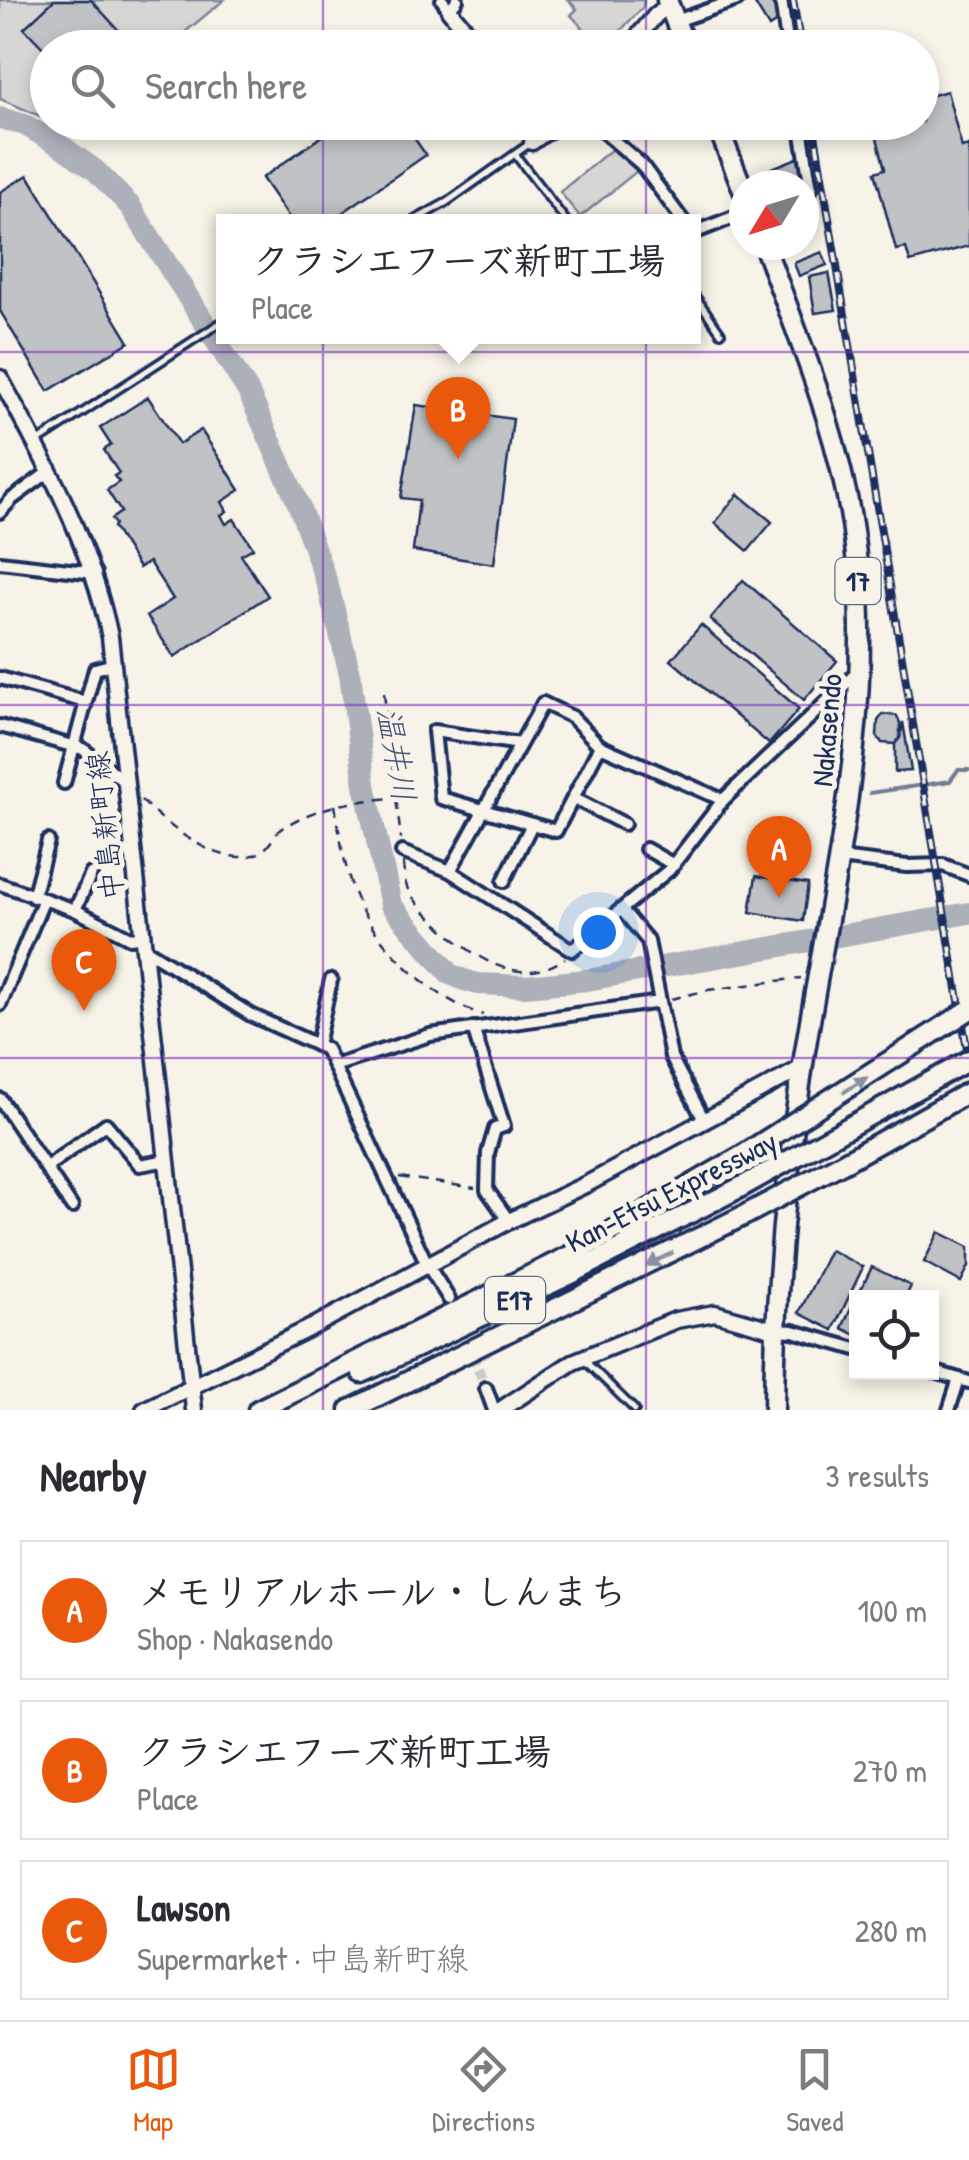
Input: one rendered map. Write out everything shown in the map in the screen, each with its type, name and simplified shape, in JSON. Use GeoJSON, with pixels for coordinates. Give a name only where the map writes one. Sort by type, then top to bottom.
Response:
{"type":"FeatureCollection","features":[{"type":"Feature","properties":{"kind":"highway"},"geometry":{"type":"LineString","coordinates":[[723,140],[735,170]]}},
{"type":"Feature","properties":{"kind":"highway","name":"Nakasendo"},"geometry":{"type":"LineString","coordinates":[[769,260],[836,447],[856,552],[860,603],[860,670],[852,767],[826,928],[809,976],[774,1330],[774,1410]]}},
{"type":"Feature","properties":{"kind":"highway"},"geometry":{"type":"LineString","coordinates":[[258,1410],[571,1254],[743,1155],[969,1010]]}},
{"type":"Feature","properties":{"kind":"highway","name":"Kan-Etsu Expressway"},"geometry":{"type":"LineString","coordinates":[[284,1410],[573,1273],[743,1186],[969,1060]]}},
{"type":"Feature","properties":{"kind":"highway","name":"Kan-Etsu Expressway"},"geometry":{"type":"LineString","coordinates":[[350,1410],[747,1214],[969,1095]]}},
{"type":"Feature","properties":{"kind":"street"},"geometry":{"type":"LineString","coordinates":[[643,30],[656,15],[671,9],[738,0]]}},
{"type":"Feature","properties":{"kind":"street"},"geometry":{"type":"LineString","coordinates":[[781,0],[785,30]]}},
{"type":"Feature","properties":{"kind":"street"},"geometry":{"type":"LineString","coordinates":[[449,3],[468,30]]}},
{"type":"Feature","properties":{"kind":"street"},"geometry":{"type":"LineString","coordinates":[[613,140],[641,164],[678,214]]}},
{"type":"Feature","properties":{"kind":"street"},"geometry":{"type":"LineString","coordinates":[[803,140],[808,170]]}},
{"type":"Feature","properties":{"kind":"street"},"geometry":{"type":"LineString","coordinates":[[701,230],[729,220]]}},
{"type":"Feature","properties":{"kind":"street","name":"中島新町線"},"geometry":{"type":"LineString","coordinates":[[0,378],[50,472],[95,574],[114,664],[194,1410]]}},
{"type":"Feature","properties":{"kind":"street"},"geometry":{"type":"LineString","coordinates":[[0,512],[50,472]]}},
{"type":"Feature","properties":{"kind":"street"},"geometry":{"type":"LineString","coordinates":[[0,562],[95,574]]}},
{"type":"Feature","properties":{"kind":"street"},"geometry":{"type":"LineString","coordinates":[[64,783],[95,670],[114,664]]}},
{"type":"Feature","properties":{"kind":"street"},"geometry":{"type":"LineString","coordinates":[[402,852],[450,872],[572,950],[674,864],[723,800],[860,670]]}},
{"type":"Feature","properties":{"kind":"street"},"geometry":{"type":"LineString","coordinates":[[0,678],[85,702]]}},
{"type":"Feature","properties":{"kind":"street"},"geometry":{"type":"LineString","coordinates":[[450,872],[542,704],[572,718],[600,746],[723,800]]}},
{"type":"Feature","properties":{"kind":"street"},"geometry":{"type":"LineString","coordinates":[[0,726],[83,749],[127,784]]}},
{"type":"Feature","properties":{"kind":"street"},"geometry":{"type":"LineString","coordinates":[[520,744],[434,731],[441,798],[556,831],[600,746]]}},
{"type":"Feature","properties":{"kind":"street"},"geometry":{"type":"LineString","coordinates":[[573,798],[624,824]]}},
{"type":"Feature","properties":{"kind":"street"},"geometry":{"type":"LineString","coordinates":[[504,881],[532,824]]}},
{"type":"Feature","properties":{"kind":"street"},"geometry":{"type":"LineString","coordinates":[[0,1006],[39,898],[48,841]]}},
{"type":"Feature","properties":{"kind":"street"},"geometry":{"type":"LineString","coordinates":[[646,849],[674,864]]}},
{"type":"Feature","properties":{"kind":"street"},"geometry":{"type":"LineString","coordinates":[[838,858],[907,866],[943,865],[969,876]]}},
{"type":"Feature","properties":{"kind":"street"},"geometry":{"type":"LineString","coordinates":[[76,910],[91,874]]}},
{"type":"Feature","properties":{"kind":"street"},"geometry":{"type":"LineString","coordinates":[[0,884],[76,910],[144,943],[252,1014],[326,1049],[427,1264],[449,1300]]}},
{"type":"Feature","properties":{"kind":"street"},"geometry":{"type":"LineString","coordinates":[[622,910],[643,932],[671,1057],[704,1120]]}},
{"type":"Feature","properties":{"kind":"street"},"geometry":{"type":"LineString","coordinates":[[317,1045],[330,980]]}},
{"type":"Feature","properties":{"kind":"street"},"geometry":{"type":"LineString","coordinates":[[334,1066],[430,1035],[659,1000]]}},
{"type":"Feature","properties":{"kind":"street"},"geometry":{"type":"LineString","coordinates":[[472,1028],[504,1126],[495,1130],[488,1153],[486,1190],[509,1221]]}},
{"type":"Feature","properties":{"kind":"street"},"geometry":{"type":"LineString","coordinates":[[144,1410],[509,1221],[589,1184],[802,1068]]}},
{"type":"Feature","properties":{"kind":"street"},"geometry":{"type":"LineString","coordinates":[[0,1099],[48,1166],[72,1208]]}},
{"type":"Feature","properties":{"kind":"street"},"geometry":{"type":"LineString","coordinates":[[48,1166],[106,1124],[140,1164],[168,1160]]}},
{"type":"Feature","properties":{"kind":"street"},"geometry":{"type":"LineString","coordinates":[[486,1388],[497,1410],[516,1405],[582,1358],[676,1320],[715,1313],[849,1347]]}},
{"type":"Feature","properties":{"kind":"street"},"geometry":{"type":"LineString","coordinates":[[939,1373],[964,1381],[948,1410]]}},
{"type":"Feature","properties":{"kind":"lane"},"geometry":{"type":"LineString","coordinates":[[426,214],[532,142]]}},
{"type":"Feature","properties":{"kind":"lane"},"geometry":{"type":"LineString","coordinates":[[516,156],[561,214]]}},
{"type":"Feature","properties":{"kind":"lane"},"geometry":{"type":"LineString","coordinates":[[701,304],[721,332]]}},
{"type":"Feature","properties":{"kind":"lane"},"geometry":{"type":"LineString","coordinates":[[36,444],[216,326]]}},
{"type":"Feature","properties":{"kind":"lane"},"geometry":{"type":"LineString","coordinates":[[582,1358],[635,1410]]}},
{"type":"Feature","properties":{"kind":"path"},"geometry":{"type":"LineString","coordinates":[[127,784],[176,831],[232,857],[261,851],[279,830],[335,804],[392,798]]}},
{"type":"Feature","properties":{"kind":"path"},"geometry":{"type":"LineString","coordinates":[[335,804],[348,870],[369,923],[428,985],[450,1002],[488,1018]]}},
{"type":"Feature","properties":{"kind":"path"},"geometry":{"type":"LineString","coordinates":[[659,1000],[809,976]]}},
{"type":"Feature","properties":{"kind":"path"},"geometry":{"type":"LineString","coordinates":[[386,1175],[486,1190]]}},
{"type":"Feature","properties":{"kind":"shaded area"},"geometry":{"type":"Polygon","coordinates":[[[0,0],[224,0],[188,30],[30,30],[30,112],[0,99],[0,0]]]}},
{"type":"Feature","properties":{"kind":"shaded area"},"geometry":{"type":"Polygon","coordinates":[[[568,0],[644,0],[643,7],[621,30],[585,30],[571,15],[577,9],[568,0]]]}},
{"type":"Feature","properties":{"kind":"shaded area"},"geometry":{"type":"Polygon","coordinates":[[[613,148],[636,167],[636,172],[584,214],[578,214],[560,192],[613,148]]]}},
{"type":"Feature","properties":{"kind":"building"},"geometry":{"type":"Polygon","coordinates":[[[54,0],[91,0],[118,30],[30,30],[30,34],[24,28],[54,0]]]}},
{"type":"Feature","properties":{"kind":"building"},"geometry":{"type":"Polygon","coordinates":[[[770,0],[781,19],[769,27],[755,4],[770,0]]]}},
{"type":"Feature","properties":{"kind":"building"},"geometry":{"type":"Polygon","coordinates":[[[947,91],[962,148],[969,146],[969,246],[910,262],[906,248],[896,250],[875,172],[885,169],[878,140],[939,140],[939,93],[947,91]]]}},
{"type":"Feature","properties":{"kind":"building"},"geometry":{"type":"Polygon","coordinates":[[[316,140],[416,140],[426,155],[341,214],[287,214],[262,178],[316,140]]]}},
{"type":"Feature","properties":{"kind":"building"},"geometry":{"type":"Polygon","coordinates":[[[797,158],[804,170],[767,170],[797,158]]]}},
{"type":"Feature","properties":{"kind":"building"},"geometry":{"type":"Polygon","coordinates":[[[28,175],[129,342],[48,391],[0,311],[0,192],[28,175]]]}},
{"type":"Feature","properties":{"kind":"building"},"geometry":{"type":"Polygon","coordinates":[[[822,252],[827,265],[799,276],[794,263],[819,260],[822,252]]]}},
{"type":"Feature","properties":{"kind":"building"},"geometry":{"type":"Polygon","coordinates":[[[829,273],[836,310],[815,313],[809,277],[829,273]]]}},
{"type":"Feature","properties":{"kind":"building"},"geometry":{"type":"Polygon","coordinates":[[[148,397],[179,444],[201,430],[240,490],[222,502],[227,511],[221,515],[226,524],[234,519],[253,548],[241,555],[268,596],[174,657],[147,616],[173,599],[149,562],[139,568],[113,527],[111,519],[121,512],[107,490],[119,482],[114,476],[119,473],[104,450],[111,445],[100,428],[148,397]]]}},
{"type":"Feature","properties":{"kind":"building"},"geometry":{"type":"Polygon","coordinates":[[[416,405],[513,419],[494,564],[413,551],[419,500],[401,498],[416,405]]]}},
{"type":"Feature","properties":{"kind":"building"},"geometry":{"type":"Polygon","coordinates":[[[738,494],[772,522],[748,551],[715,523],[738,494]]]}},
{"type":"Feature","properties":{"kind":"building"},"geometry":{"type":"Polygon","coordinates":[[[743,580],[837,661],[804,700],[710,619],[743,580]]]}},
{"type":"Feature","properties":{"kind":"building"},"geometry":{"type":"Polygon","coordinates":[[[701,625],[799,709],[769,744],[671,660],[701,625]]]}},
{"type":"Feature","properties":{"kind":"building"},"geometry":{"type":"Polygon","coordinates":[[[883,714],[897,716],[900,723],[900,738],[895,744],[882,743],[877,736],[883,714]]]}},
{"type":"Feature","properties":{"kind":"building"},"geometry":{"type":"Polygon","coordinates":[[[903,722],[911,771],[895,772],[895,744],[903,722]]]}},
{"type":"Feature","properties":{"kind":"building"},"geometry":{"type":"Polygon","coordinates":[[[756,876],[808,884],[803,921],[750,912],[756,876]]]}},
{"type":"Feature","properties":{"kind":"building"},"geometry":{"type":"Polygon","coordinates":[[[939,1232],[969,1247],[969,1266],[961,1282],[924,1262],[939,1232]]]}},
{"type":"Feature","properties":{"kind":"building"},"geometry":{"type":"Polygon","coordinates":[[[830,1250],[863,1267],[833,1330],[799,1313],[830,1250]]]}},
{"type":"Feature","properties":{"kind":"building"},"geometry":{"type":"Polygon","coordinates":[[[872,1267],[911,1286],[909,1290],[861,1290],[872,1267]]]}},
{"type":"Feature","properties":{"kind":"building"},"geometry":{"type":"Polygon","coordinates":[[[849,1313],[849,1332],[842,1328],[849,1313]]]}},
{"type":"Feature","properties":{"kind":"waterway","name":"温井川"},"geometry":{"type":"LineString","coordinates":[[0,118],[30,128]]}},
{"type":"Feature","properties":{"kind":"waterway","name":"温井川"},"geometry":{"type":"LineString","coordinates":[[51,140],[95,170],[130,206],[216,341]]}},
{"type":"Feature","properties":{"kind":"waterway","name":"温井川"},"geometry":{"type":"LineString","coordinates":[[218,344],[248,391],[298,503],[328,586],[350,674],[365,785],[391,905],[450,974],[478,984],[526,986],[587,980],[969,913]]}},
{"type":"Feature","properties":{"kind":"waterway"},"geometry":{"type":"LineString","coordinates":[[870,793],[950,781],[958,770],[969,770]]}},
{"type":"Feature","properties":{"kind":"tunnel"},"geometry":{"type":"LineString","coordinates":[[449,1299],[486,1388]]}},
{"type":"Feature","properties":{"kind":"railway"},"geometry":{"type":"LineString","coordinates":[[793,0],[798,30]]}},
{"type":"Feature","properties":{"kind":"railway"},"geometry":{"type":"LineString","coordinates":[[816,140],[969,1061]]}},
{"type":"Feature","properties":{"kind":"place","name":"クラシエフーズ新町工場"},"geometry":{"type":"Point","coordinates":[458,459]}},
{"type":"Feature","properties":{"kind":"place","name":"メモリアルホール・しんまち"},"geometry":{"type":"Point","coordinates":[779,898]}},
{"type":"Feature","properties":{"kind":"place","name":"Lawson"},"geometry":{"type":"Point","coordinates":[84,1011]}}]}
